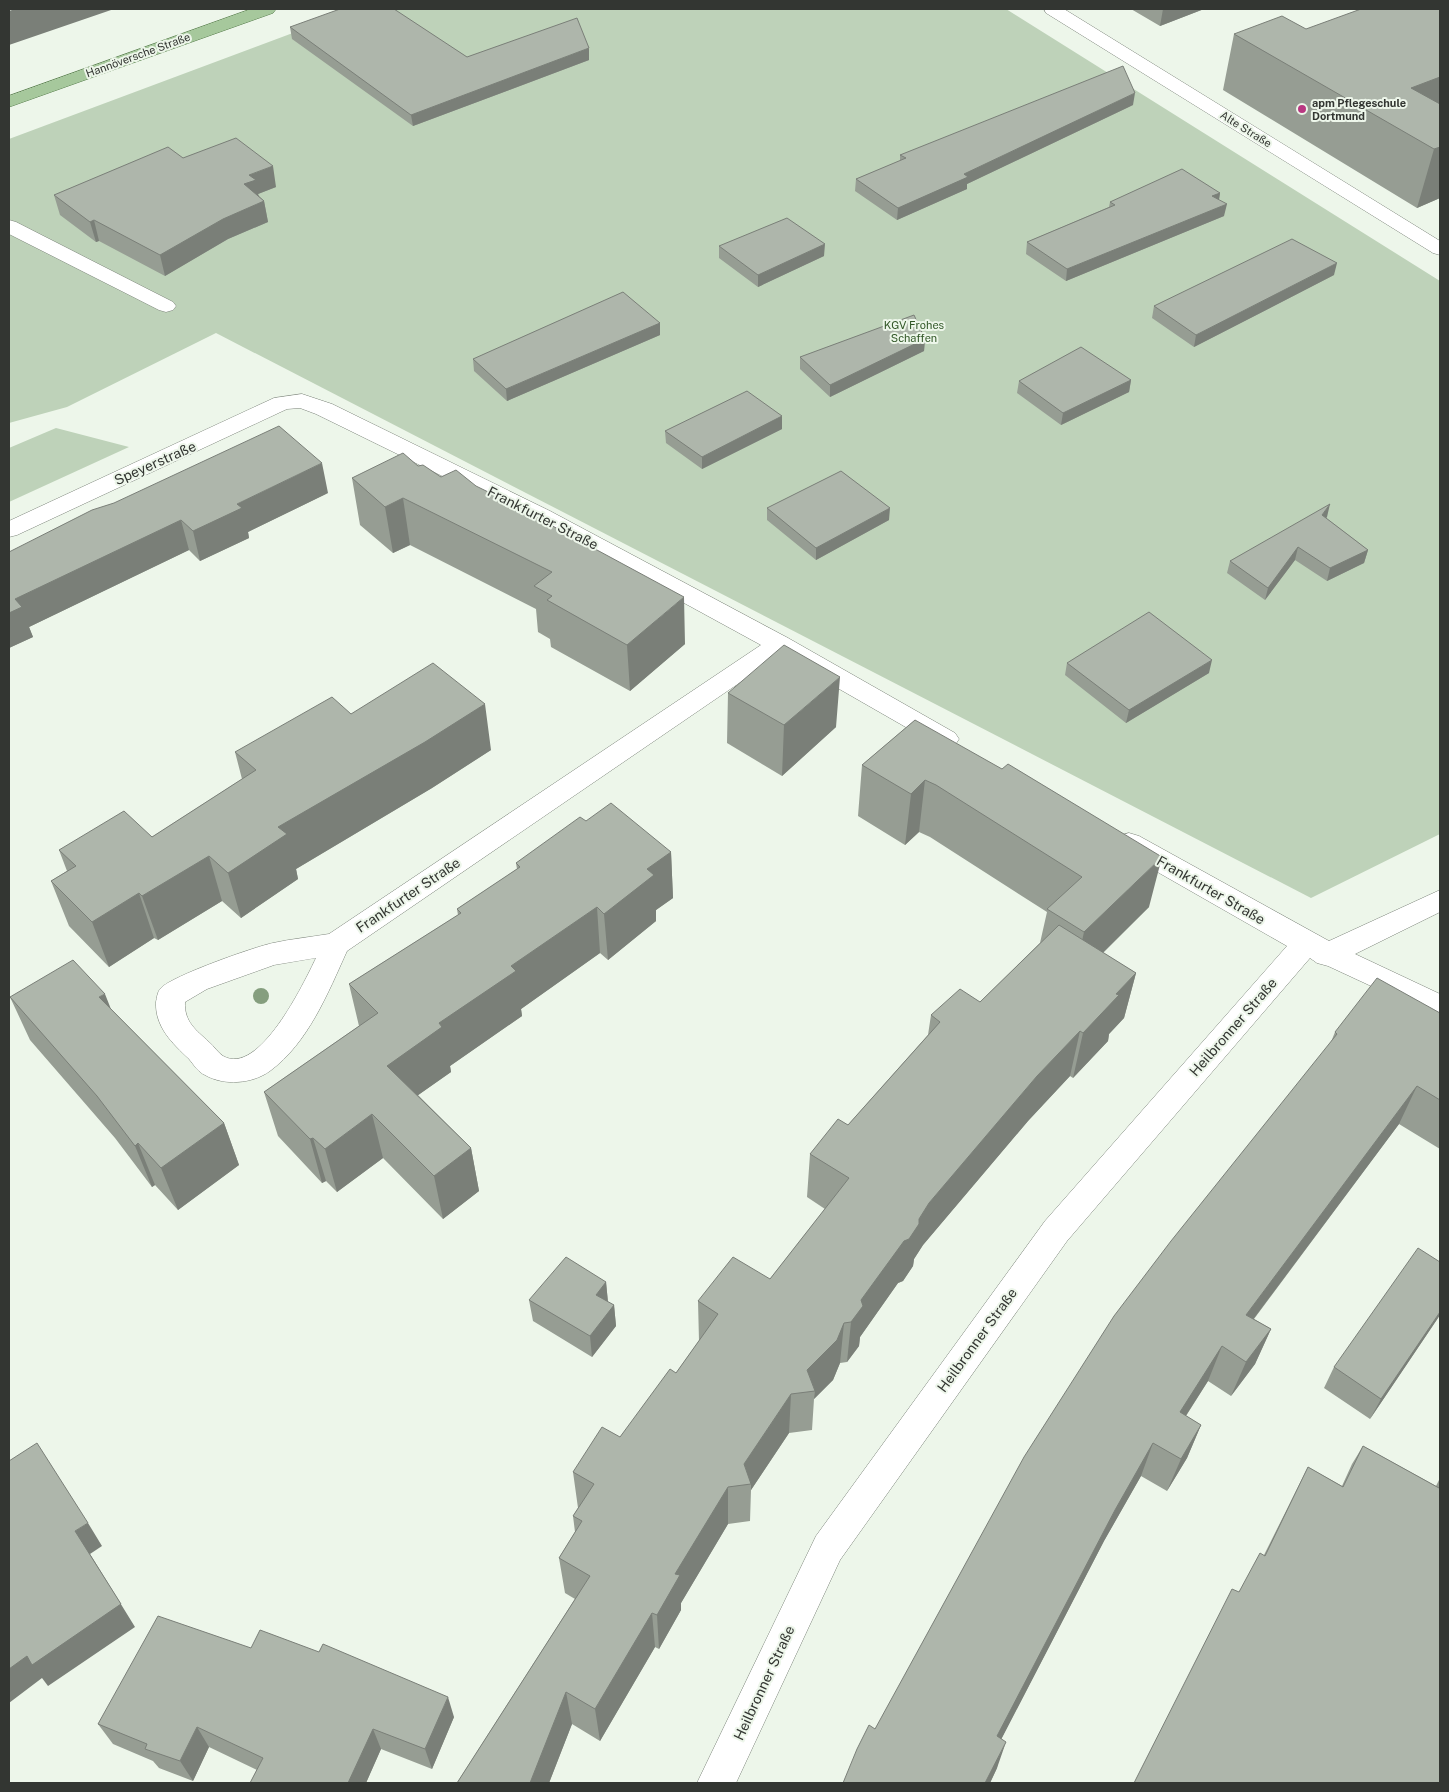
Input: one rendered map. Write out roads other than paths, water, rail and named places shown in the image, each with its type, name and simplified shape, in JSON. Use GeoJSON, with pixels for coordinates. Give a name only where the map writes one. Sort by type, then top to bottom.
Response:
{"type":"FeatureCollection","features":[{"type":"Feature","properties":{"kind":"main road","name":"Hannöversche Straße"},"geometry":{"type":"LineString","coordinates":[[9,102],[267,9]]}},
{"type":"Feature","properties":{"kind":"street","name":"Alte Straße"},"geometry":{"type":"LineString","coordinates":[[1052,9],[1440,248]]}},
{"type":"Feature","properties":{"kind":"street"},"geometry":{"type":"LineString","coordinates":[[9,226],[166,306]]}},
{"type":"Feature","properties":{"kind":"street","name":"Speyerstraße"},"geometry":{"type":"LineString","coordinates":[[9,530],[282,404],[302,401]]}},
{"type":"Feature","properties":{"kind":"street","name":"Frankfurter Straße"},"geometry":{"type":"LineString","coordinates":[[302,401],[324,408],[542,516],[779,644],[969,752]]}},
{"type":"Feature","properties":{"kind":"street","name":"Frankfurter Straße"},"geometry":{"type":"LineString","coordinates":[[336,944],[319,982],[292,1031],[269,1058],[249,1068],[231,1072],[216,1068],[179,1031],[169,1013],[171,996],[197,981],[272,954],[336,944],[779,644]]}},
{"type":"Feature","properties":{"kind":"street","name":"Frankfurter Straße"},"geometry":{"type":"LineString","coordinates":[[1107,830],[1317,949],[1440,1007]]}},
{"type":"Feature","properties":{"kind":"street"},"geometry":{"type":"LineString","coordinates":[[1317,949],[1440,900]]}},
{"type":"Feature","properties":{"kind":"street","name":"Heilbronner Straße"},"geometry":{"type":"LineString","coordinates":[[716,1783],[828,1548],[1056,1231],[1317,949]]}},
{"type":"Feature","properties":{"kind":"place","name":"apm Pflegeschule Dortmund"},"geometry":{"type":"Point","coordinates":[1302,109]}},
{"type":"Feature","properties":{"kind":"park label","name":"KGV Frohes Schaffen"},"geometry":{"type":"Point","coordinates":[914,331]}}]}
